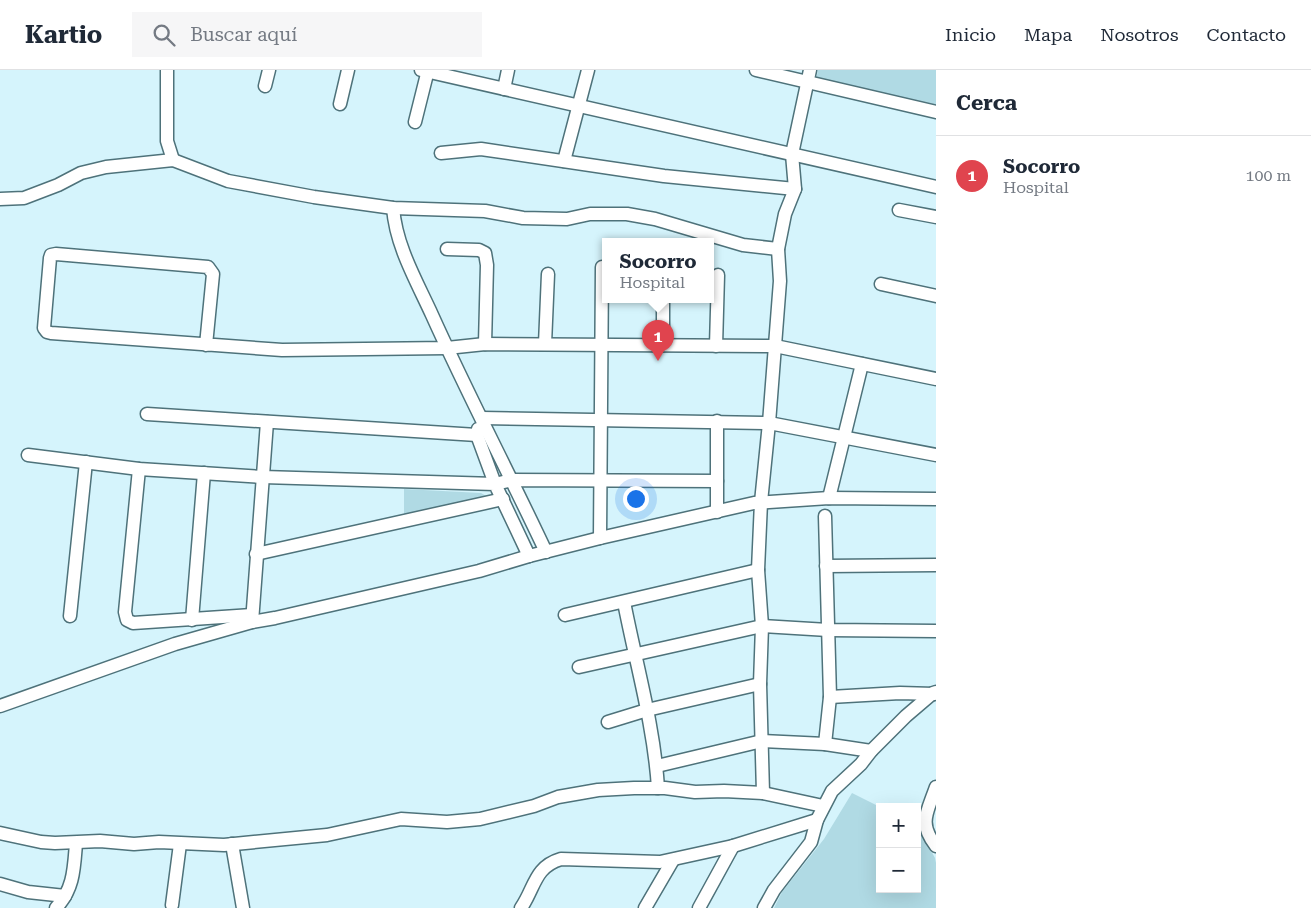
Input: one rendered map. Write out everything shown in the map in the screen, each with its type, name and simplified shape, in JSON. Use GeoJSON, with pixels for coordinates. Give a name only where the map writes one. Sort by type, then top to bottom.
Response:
{"type":"FeatureCollection","features":[{"type":"Feature","properties":{"kind":"street"},"geometry":{"type":"LineString","coordinates":[[168,70],[167,141],[173,160]]}},
{"type":"Feature","properties":{"kind":"street"},"geometry":{"type":"LineString","coordinates":[[265,86],[269,70]]}},
{"type":"Feature","properties":{"kind":"street"},"geometry":{"type":"LineString","coordinates":[[340,104],[348,70]]}},
{"type":"Feature","properties":{"kind":"street"},"geometry":{"type":"LineString","coordinates":[[415,122],[425,70],[936,186]]}},
{"type":"Feature","properties":{"kind":"street"},"geometry":{"type":"LineString","coordinates":[[504,89],[508,70]]}},
{"type":"Feature","properties":{"kind":"street"},"geometry":{"type":"LineString","coordinates":[[564,161],[588,70]]}},
{"type":"Feature","properties":{"kind":"street"},"geometry":{"type":"LineString","coordinates":[[756,70],[809,76],[936,112]]}},
{"type":"Feature","properties":{"kind":"street"},"geometry":{"type":"LineString","coordinates":[[763,793],[760,684],[762,626],[758,570],[761,502],[780,282],[778,250],[785,214],[796,189],[792,154],[809,76]]}},
{"type":"Feature","properties":{"kind":"street"},"geometry":{"type":"LineString","coordinates":[[440,153],[481,149],[664,176],[796,189]]}},
{"type":"Feature","properties":{"kind":"street"},"geometry":{"type":"LineString","coordinates":[[0,199],[24,198],[58,185],[81,173],[106,167],[173,160],[228,181],[314,197],[392,208],[485,211],[532,218],[567,219],[590,214],[628,214],[655,219],[743,245],[778,250]]}},
{"type":"Feature","properties":{"kind":"street"},"geometry":{"type":"LineString","coordinates":[[392,208],[394,226],[402,248],[447,348],[546,552]]}},
{"type":"Feature","properties":{"kind":"street"},"geometry":{"type":"LineString","coordinates":[[899,210],[936,217]]}},
{"type":"Feature","properties":{"kind":"street"},"geometry":{"type":"LineString","coordinates":[[447,249],[479,250],[485,254],[487,265],[485,344]]}},
{"type":"Feature","properties":{"kind":"street"},"geometry":{"type":"LineString","coordinates":[[206,344],[213,274],[208,267],[51,255],[44,324],[47,332],[282,350],[447,348],[485,344],[775,346],[936,379]]}},
{"type":"Feature","properties":{"kind":"street"},"geometry":{"type":"LineString","coordinates":[[600,538],[602,267]]}},
{"type":"Feature","properties":{"kind":"street"},"geometry":{"type":"LineString","coordinates":[[545,344],[548,274]]}},
{"type":"Feature","properties":{"kind":"street"},"geometry":{"type":"LineString","coordinates":[[716,346],[718,275]]}},
{"type":"Feature","properties":{"kind":"street"},"geometry":{"type":"LineString","coordinates":[[881,284],[936,296]]}},
{"type":"Feature","properties":{"kind":"street"},"geometry":{"type":"LineString","coordinates":[[663,303],[663,345]]}},
{"type":"Feature","properties":{"kind":"street"},"geometry":{"type":"LineString","coordinates":[[829,498],[862,364]]}},
{"type":"Feature","properties":{"kind":"street"},"geometry":{"type":"LineString","coordinates":[[147,414],[477,435]]}},
{"type":"Feature","properties":{"kind":"street"},"geometry":{"type":"LineString","coordinates":[[482,418],[769,423],[936,455]]}},
{"type":"Feature","properties":{"kind":"street"},"geometry":{"type":"LineString","coordinates":[[482,418],[477,435],[495,484],[530,556]]}},
{"type":"Feature","properties":{"kind":"street"},"geometry":{"type":"LineString","coordinates":[[716,512],[717,421]]}},
{"type":"Feature","properties":{"kind":"street"},"geometry":{"type":"LineString","coordinates":[[252,618],[267,422]]}},
{"type":"Feature","properties":{"kind":"street"},"geometry":{"type":"LineString","coordinates":[[28,455],[139,469],[263,477],[495,484],[512,480],[716,481]]}},
{"type":"Feature","properties":{"kind":"street"},"geometry":{"type":"LineString","coordinates":[[70,616],[86,462]]}},
{"type":"Feature","properties":{"kind":"street"},"geometry":{"type":"LineString","coordinates":[[139,469],[125,616],[132,623],[284,616],[478,571],[600,538],[761,502],[829,498],[936,499]]}},
{"type":"Feature","properties":{"kind":"street"},"geometry":{"type":"LineString","coordinates":[[192,620],[204,473]]}},
{"type":"Feature","properties":{"kind":"street"},"geometry":{"type":"LineString","coordinates":[[256,554],[503,499]]}},
{"type":"Feature","properties":{"kind":"street"},"geometry":{"type":"LineString","coordinates":[[825,744],[830,697],[826,516]]}},
{"type":"Feature","properties":{"kind":"street"},"geometry":{"type":"LineString","coordinates":[[826,566],[936,565]]}},
{"type":"Feature","properties":{"kind":"street"},"geometry":{"type":"LineString","coordinates":[[565,615],[758,570]]}},
{"type":"Feature","properties":{"kind":"street"},"geometry":{"type":"LineString","coordinates":[[624,602],[647,710],[657,766],[658,788]]}},
{"type":"Feature","properties":{"kind":"street"},"geometry":{"type":"LineString","coordinates":[[0,706],[252,618]]}},
{"type":"Feature","properties":{"kind":"street"},"geometry":{"type":"LineString","coordinates":[[579,666],[634,656],[762,626],[828,630],[936,632]]}},
{"type":"Feature","properties":{"kind":"street"},"geometry":{"type":"LineString","coordinates":[[608,722],[647,710],[760,684]]}},
{"type":"Feature","properties":{"kind":"street"},"geometry":{"type":"LineString","coordinates":[[830,697],[935,693]]}},
{"type":"Feature","properties":{"kind":"street"},"geometry":{"type":"LineString","coordinates":[[764,908],[774,890],[811,842],[817,820],[832,791],[861,764],[871,751],[906,716],[935,693]]}},
{"type":"Feature","properties":{"kind":"street"},"geometry":{"type":"LineString","coordinates":[[657,766],[762,741],[825,744],[871,751]]}},
{"type":"Feature","properties":{"kind":"street"},"geometry":{"type":"LineString","coordinates":[[936,787],[925,819],[925,828],[936,846]]}},
{"type":"Feature","properties":{"kind":"street"},"geometry":{"type":"LineString","coordinates":[[0,833],[41,842],[76,843],[100,841],[134,844],[159,842],[232,844],[327,835],[395,820],[420,819],[447,822],[480,818],[510,813],[558,797],[619,788],[763,793],[823,806]]}},
{"type":"Feature","properties":{"kind":"street"},"geometry":{"type":"LineString","coordinates":[[521,908],[542,868],[551,862],[561,859],[660,862],[733,846],[817,820]]}},
{"type":"Feature","properties":{"kind":"street"},"geometry":{"type":"LineString","coordinates":[[56,908],[65,896],[72,880],[76,843]]}},
{"type":"Feature","properties":{"kind":"street"},"geometry":{"type":"LineString","coordinates":[[172,905],[180,844]]}},
{"type":"Feature","properties":{"kind":"street"},"geometry":{"type":"LineString","coordinates":[[232,844],[243,908]]}},
{"type":"Feature","properties":{"kind":"street"},"geometry":{"type":"LineString","coordinates":[[699,908],[733,846]]}},
{"type":"Feature","properties":{"kind":"street"},"geometry":{"type":"LineString","coordinates":[[645,908],[673,860]]}},
{"type":"Feature","properties":{"kind":"street"},"geometry":{"type":"LineString","coordinates":[[0,884],[28,892],[65,896]]}},
{"type":"Feature","properties":{"kind":"shaded area"},"geometry":{"type":"Polygon","coordinates":[[[818,70],[936,70],[936,107],[816,80],[818,70]]]}},
{"type":"Feature","properties":{"kind":"shaded area"},"geometry":{"type":"Polygon","coordinates":[[[404,489],[481,493],[488,497],[404,524],[404,489]]]}},
{"type":"Feature","properties":{"kind":"shaded area"},"geometry":{"type":"Polygon","coordinates":[[[852,793],[876,805],[876,893],[921,893],[921,833],[935,858],[936,908],[774,908],[782,892],[824,839],[852,793]]]}},
{"type":"Feature","properties":{"kind":"place","name":"Socorro"},"geometry":{"type":"Point","coordinates":[658,361]}}]}
